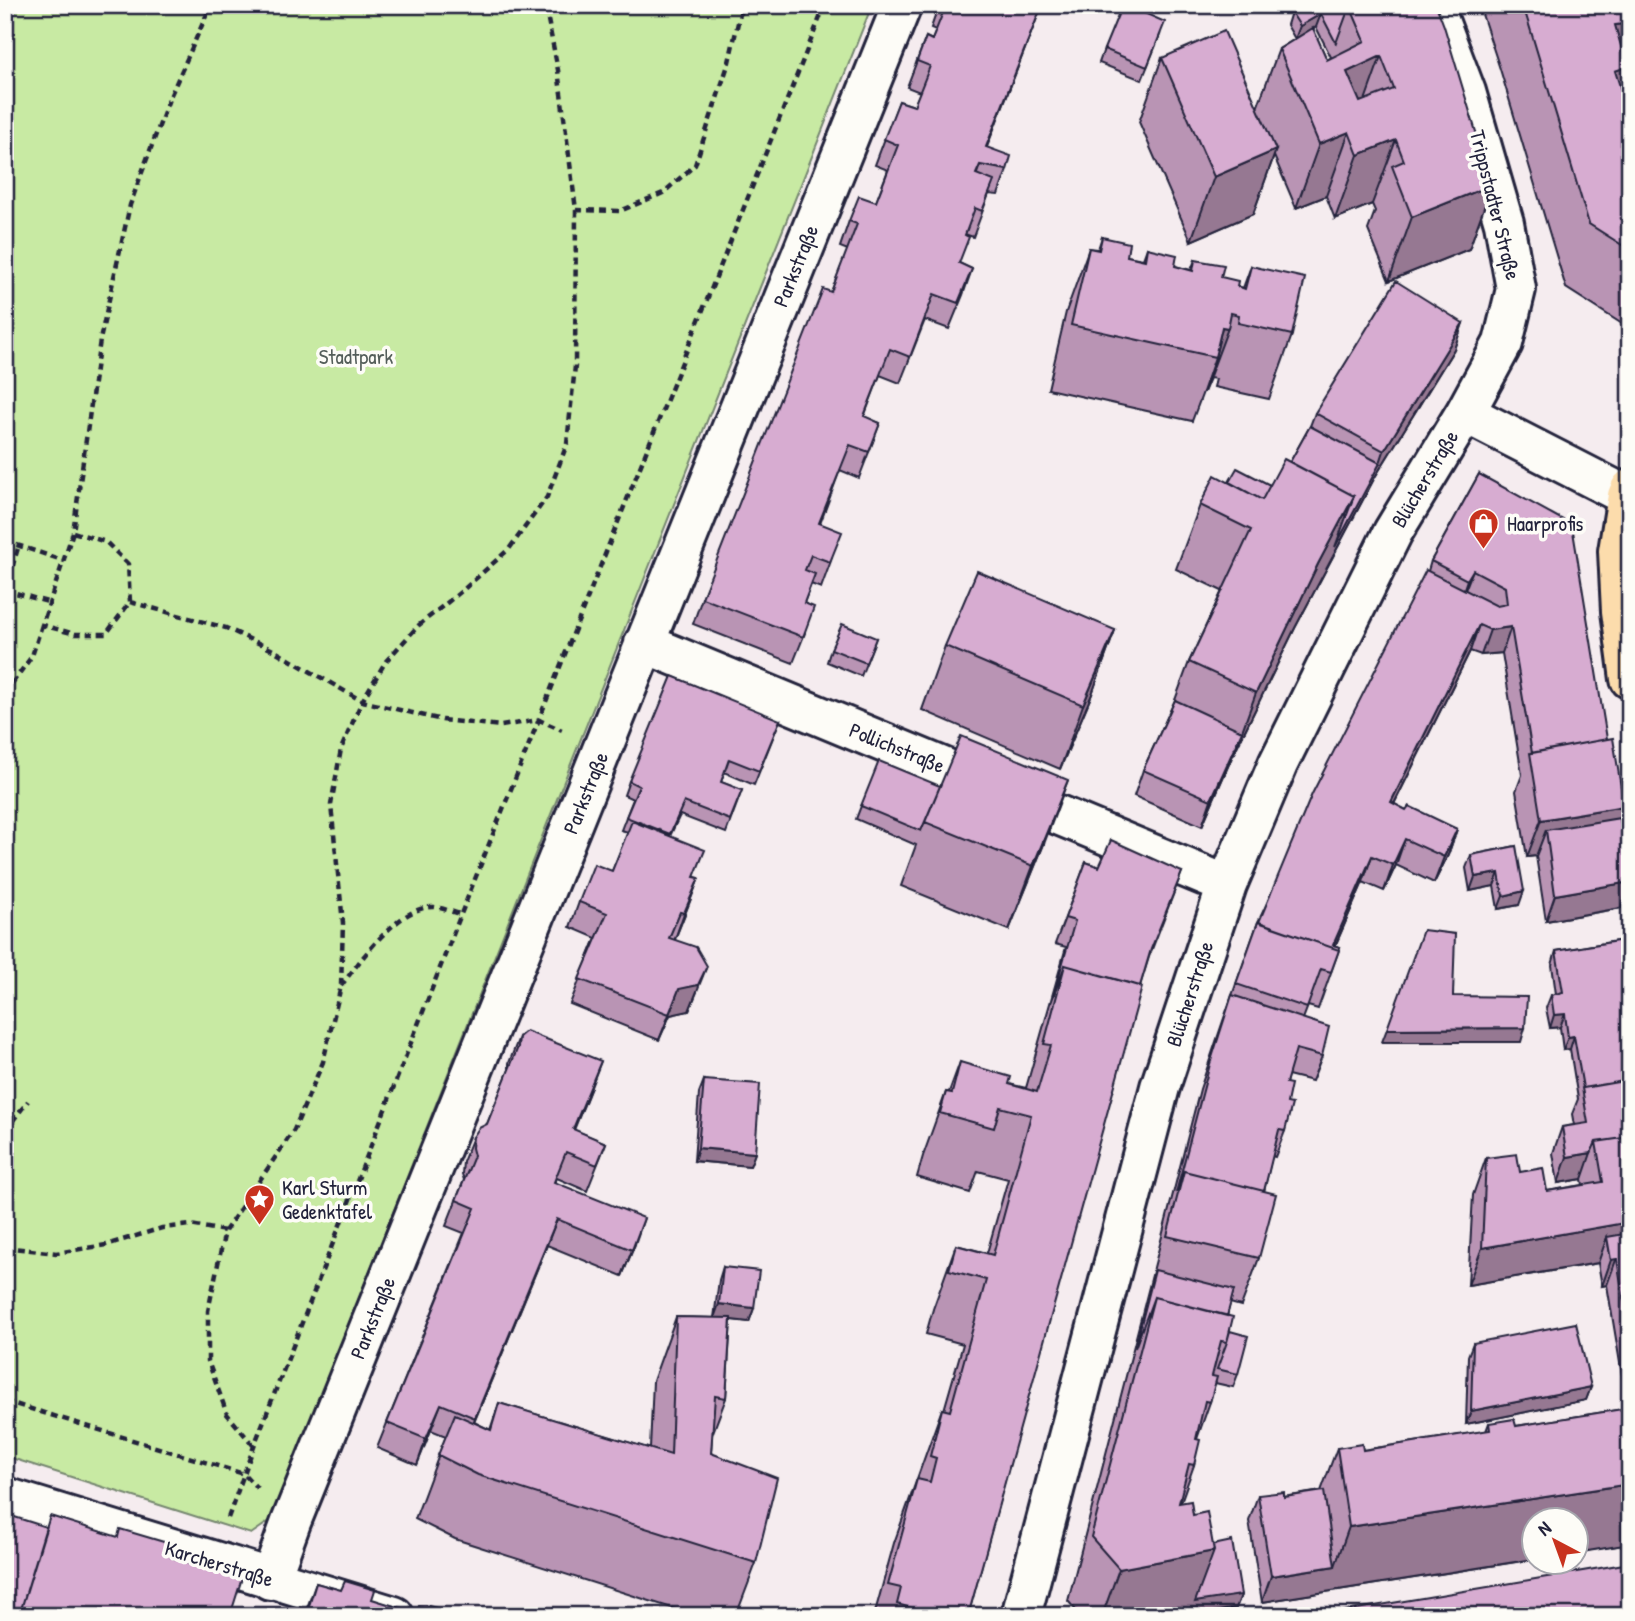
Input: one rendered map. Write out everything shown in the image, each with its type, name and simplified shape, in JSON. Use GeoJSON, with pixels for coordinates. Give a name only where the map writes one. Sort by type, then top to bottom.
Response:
{"type":"FeatureCollection","features":[{"type":"Feature","properties":{"kind":"main road"},"geometry":{"type":"LineString","coordinates":[[1628,493],[1618,551],[1621,611],[1630,678]]}},
{"type":"Feature","properties":{"kind":"street","name":"Parkstraße"},"geometry":{"type":"LineString","coordinates":[[270,1580],[901,5]]}},
{"type":"Feature","properties":{"kind":"street","name":"Trippstadter Straße"},"geometry":{"type":"LineString","coordinates":[[1433,5],[1466,92],[1504,223],[1516,289],[1503,344],[1465,413]]}},
{"type":"Feature","properties":{"kind":"street"},"geometry":{"type":"LineString","coordinates":[[1465,413],[1628,493]]}},
{"type":"Feature","properties":{"kind":"street","name":"Blücherstraße"},"geometry":{"type":"LineString","coordinates":[[1021,1616],[1160,1087],[1227,885],[1278,764],[1393,532],[1465,413]]}},
{"type":"Feature","properties":{"kind":"street","name":"Pollichstraße"},"geometry":{"type":"LineString","coordinates":[[644,643],[1227,885]]}},
{"type":"Feature","properties":{"kind":"street","name":"Karcherstraße"},"geometry":{"type":"LineString","coordinates":[[5,1497],[64,1533],[270,1580],[394,1616]]}},
{"type":"Feature","properties":{"kind":"path"},"geometry":{"type":"LineString","coordinates":[[5,39],[15,5]]}},
{"type":"Feature","properties":{"kind":"path"},"geometry":{"type":"LineString","coordinates":[[5,693],[32,656],[73,532],[100,340],[130,205],[169,99],[211,5]]}},
{"type":"Feature","properties":{"kind":"path"},"geometry":{"type":"LineString","coordinates":[[254,1446],[227,1415],[208,1361],[208,1311],[225,1231],[294,1130],[323,1062],[341,986],[343,923],[331,804],[341,749],[362,701],[386,661],[411,634],[509,549],[547,497],[567,444],[575,366],[576,210],[558,70],[545,5]]}},
{"type":"Feature","properties":{"kind":"path"},"geometry":{"type":"LineString","coordinates":[[576,210],[620,212],[663,192],[695,165],[729,62],[742,5]]}},
{"type":"Feature","properties":{"kind":"path"},"geometry":{"type":"LineString","coordinates":[[5,1401],[244,1474],[461,914],[825,5]]}},
{"type":"Feature","properties":{"kind":"path"},"geometry":{"type":"LineString","coordinates":[[42,625],[75,634],[106,634],[130,602],[128,565],[106,542],[73,532]]}},
{"type":"Feature","properties":{"kind":"path"},"geometry":{"type":"LineString","coordinates":[[5,541],[65,561]]}},
{"type":"Feature","properties":{"kind":"path"},"geometry":{"type":"LineString","coordinates":[[19,545],[5,590],[51,603]]}},
{"type":"Feature","properties":{"kind":"path"},"geometry":{"type":"LineString","coordinates":[[130,602],[226,628],[273,650],[362,701],[454,721],[501,726],[539,720]]}},
{"type":"Feature","properties":{"kind":"path"},"geometry":{"type":"LineString","coordinates":[[341,986],[391,927],[412,912],[432,907],[461,914]]}},
{"type":"Feature","properties":{"kind":"path"},"geometry":{"type":"LineString","coordinates":[[5,1131],[28,1101]]}},
{"type":"Feature","properties":{"kind":"path"},"geometry":{"type":"LineString","coordinates":[[5,1247],[56,1253],[106,1245],[162,1228],[190,1225],[225,1231]]}},
{"type":"Feature","properties":{"kind":"green space","name":"Stadtpark"},"geometry":{"type":"Polygon","coordinates":[[[5,5],[872,5],[271,1520],[251,1534],[5,1456],[5,5]]]}},
{"type":"Feature","properties":{"kind":"building"},"geometry":{"type":"Polygon","coordinates":[[[946,5],[1042,5],[986,147],[1011,156],[1007,170],[980,165],[976,174],[994,181],[982,211],[975,208],[965,235],[969,237],[959,263],[972,269],[958,303],[934,294],[910,357],[890,349],[864,416],[880,423],[869,452],[850,445],[819,523],[842,532],[830,562],[811,555],[805,570],[815,574],[804,603],[814,607],[803,637],[702,598],[823,289],[831,292],[857,224],[849,221],[859,196],[876,202],[898,145],[884,139],[899,101],[914,106],[930,66],[917,61],[926,37],[932,40],[946,5]]]}},
{"type":"Feature","properties":{"kind":"building"},"geometry":{"type":"Polygon","coordinates":[[[1122,5],[1165,22],[1147,67],[1104,49],[1122,5]]]}},
{"type":"Feature","properties":{"kind":"building"},"geometry":{"type":"Polygon","coordinates":[[[1302,5],[1350,5],[1336,43],[1321,14],[1300,26],[1291,12],[1302,5]]]}},
{"type":"Feature","properties":{"kind":"building"},"geometry":{"type":"Polygon","coordinates":[[[1350,5],[1436,5],[1492,185],[1412,217],[1392,166],[1404,161],[1396,140],[1358,155],[1349,132],[1319,144],[1279,49],[1313,28],[1327,60],[1365,41],[1350,5]],[[1381,56],[1347,72],[1360,102],[1394,89],[1381,56]]]}},
{"type":"Feature","properties":{"kind":"building"},"geometry":{"type":"Polygon","coordinates":[[[1523,5],[1630,5],[1630,23],[1615,25],[1627,67],[1615,71],[1630,118],[1630,250],[1589,224],[1523,5]]]}},
{"type":"Feature","properties":{"kind":"building"},"geometry":{"type":"Polygon","coordinates":[[[1224,31],[1276,150],[1214,177],[1162,58],[1224,31]]]}},
{"type":"Feature","properties":{"kind":"building"},"geometry":{"type":"Polygon","coordinates":[[[1102,237],[1129,243],[1127,256],[1145,260],[1147,248],[1177,255],[1175,266],[1193,271],[1195,260],[1224,265],[1221,277],[1238,281],[1237,286],[1245,289],[1251,266],[1305,278],[1292,335],[1238,323],[1239,315],[1231,313],[1228,328],[1222,327],[1215,357],[1071,325],[1089,248],[1099,250],[1102,237]]]}},
{"type":"Feature","properties":{"kind":"building"},"geometry":{"type":"Polygon","coordinates":[[[1396,281],[1463,323],[1384,451],[1315,413],[1396,281]]]}},
{"type":"Feature","properties":{"kind":"building"},"geometry":{"type":"Polygon","coordinates":[[[1310,426],[1380,463],[1335,547],[1354,496],[1290,462],[1310,426]]]}},
{"type":"Feature","properties":{"kind":"building"},"geometry":{"type":"Polygon","coordinates":[[[1284,459],[1354,496],[1256,693],[1189,662],[1251,530],[1200,505],[1215,475],[1262,500],[1284,459]]]}},
{"type":"Feature","properties":{"kind":"building"},"geometry":{"type":"Polygon","coordinates":[[[1237,468],[1270,485],[1262,500],[1229,482],[1237,468]]]}},
{"type":"Feature","properties":{"kind":"building"},"geometry":{"type":"Polygon","coordinates":[[[1479,474],[1572,525],[1607,739],[1532,753],[1511,627],[1490,630],[1479,625],[1391,802],[1406,810],[1409,806],[1457,829],[1444,857],[1405,839],[1393,865],[1372,856],[1333,945],[1340,947],[1339,950],[1259,922],[1312,794],[1426,570],[1497,606],[1507,604],[1505,587],[1473,570],[1467,580],[1431,561],[1479,474]]]}},
{"type":"Feature","properties":{"kind":"building"},"geometry":{"type":"Polygon","coordinates":[[[977,571],[1115,630],[1083,705],[945,646],[977,571]]]}},
{"type":"Feature","properties":{"kind":"building"},"geometry":{"type":"Polygon","coordinates":[[[842,624],[876,638],[866,663],[831,649],[842,624]]]}},
{"type":"Feature","properties":{"kind":"building"},"geometry":{"type":"Polygon","coordinates":[[[672,676],[780,720],[759,771],[729,759],[721,782],[742,790],[730,820],[684,802],[670,834],[626,817],[639,786],[629,781],[672,676]]]}},
{"type":"Feature","properties":{"kind":"building"},"geometry":{"type":"Polygon","coordinates":[[[1175,700],[1242,731],[1211,800],[1143,770],[1175,700]]]}},
{"type":"Feature","properties":{"kind":"building"},"geometry":{"type":"Polygon","coordinates":[[[961,736],[1068,780],[1033,866],[925,822],[961,736]]]}},
{"type":"Feature","properties":{"kind":"building"},"geometry":{"type":"Polygon","coordinates":[[[1613,738],[1624,806],[1541,820],[1530,753],[1613,738]]]}},
{"type":"Feature","properties":{"kind":"building"},"geometry":{"type":"Polygon","coordinates":[[[879,761],[940,786],[921,831],[861,806],[879,761]]]}},
{"type":"Feature","properties":{"kind":"building"},"geometry":{"type":"Polygon","coordinates":[[[1620,818],[1630,882],[1555,895],[1546,830],[1620,818]]]}},
{"type":"Feature","properties":{"kind":"building"},"geometry":{"type":"Polygon","coordinates":[[[632,821],[705,850],[694,877],[699,878],[684,913],[680,912],[669,938],[696,947],[707,966],[698,985],[679,989],[669,1014],[579,979],[607,913],[579,902],[594,864],[612,871],[632,821]]]}},
{"type":"Feature","properties":{"kind":"building"},"geometry":{"type":"Polygon","coordinates":[[[1111,840],[1182,872],[1151,949],[1140,986],[1065,965],[1051,1003],[1075,921],[1065,918],[1086,862],[1099,867],[1111,840]]]}},
{"type":"Feature","properties":{"kind":"building"},"geometry":{"type":"Polygon","coordinates":[[[1516,846],[1524,891],[1503,896],[1499,873],[1475,877],[1471,855],[1516,846]]]}},
{"type":"Feature","properties":{"kind":"building"},"geometry":{"type":"Polygon","coordinates":[[[1258,922],[1339,950],[1331,972],[1321,969],[1307,1008],[1236,984],[1258,922]]]}},
{"type":"Feature","properties":{"kind":"building"},"geometry":{"type":"Polygon","coordinates":[[[1423,930],[1455,934],[1453,996],[1527,997],[1525,1028],[1387,1029],[1423,930]]]}},
{"type":"Feature","properties":{"kind":"building"},"geometry":{"type":"Polygon","coordinates":[[[1630,939],[1630,1080],[1583,1088],[1574,1036],[1568,1037],[1565,1014],[1554,1015],[1551,995],[1563,992],[1556,951],[1630,939]]]}},
{"type":"Feature","properties":{"kind":"building"},"geometry":{"type":"Polygon","coordinates":[[[1065,965],[1142,987],[968,1616],[940,1616],[897,1604],[901,1588],[888,1585],[917,1479],[930,1482],[936,1458],[930,1456],[942,1409],[950,1411],[986,1280],[949,1270],[956,1245],[993,1255],[1031,1115],[1000,1107],[994,1128],[940,1113],[946,1092],[952,1093],[960,1062],[1011,1077],[1009,1084],[1037,1092],[1051,1045],[1044,1044],[1065,965]]]}},
{"type":"Feature","properties":{"kind":"building"},"geometry":{"type":"Polygon","coordinates":[[[1232,995],[1329,1027],[1322,1056],[1296,1049],[1286,1083],[1291,1084],[1287,1103],[1292,1104],[1285,1131],[1279,1130],[1264,1191],[1184,1171],[1176,1193],[1210,1064],[1232,995]]]}},
{"type":"Feature","properties":{"kind":"building"},"geometry":{"type":"Polygon","coordinates":[[[526,1031],[601,1061],[573,1129],[606,1143],[597,1165],[566,1152],[554,1182],[644,1218],[632,1250],[557,1219],[475,1418],[441,1404],[426,1439],[387,1423],[475,1208],[456,1200],[474,1156],[473,1137],[479,1128],[487,1124],[518,1047],[519,1037],[526,1031]]]}},
{"type":"Feature","properties":{"kind":"building"},"geometry":{"type":"Polygon","coordinates":[[[704,1080],[760,1084],[755,1153],[698,1148],[704,1080]]]}},
{"type":"Feature","properties":{"kind":"building"},"geometry":{"type":"Polygon","coordinates":[[[1630,1080],[1630,1137],[1596,1142],[1591,1153],[1567,1157],[1562,1127],[1588,1123],[1582,1088],[1630,1080]]]}},
{"type":"Feature","properties":{"kind":"building"},"geometry":{"type":"Polygon","coordinates":[[[1630,1137],[1630,1222],[1482,1248],[1486,1158],[1517,1154],[1520,1172],[1543,1168],[1547,1191],[1603,1182],[1596,1142],[1630,1137]]]}},
{"type":"Feature","properties":{"kind":"building"},"geometry":{"type":"Polygon","coordinates":[[[1184,1171],[1276,1194],[1259,1258],[1167,1236],[1184,1171]]]}},
{"type":"Feature","properties":{"kind":"building"},"geometry":{"type":"Polygon","coordinates":[[[1630,1233],[1630,1339],[1617,1259],[1611,1260],[1607,1237],[1630,1233]]]}},
{"type":"Feature","properties":{"kind":"building"},"geometry":{"type":"Polygon","coordinates":[[[723,1267],[759,1271],[754,1308],[719,1304],[723,1267]]]}},
{"type":"Feature","properties":{"kind":"building"},"geometry":{"type":"Polygon","coordinates":[[[1155,1270],[1234,1290],[1227,1316],[1154,1297],[1135,1348],[1155,1270]]]}},
{"type":"Feature","properties":{"kind":"building"},"geometry":{"type":"Polygon","coordinates":[[[1154,1297],[1233,1317],[1227,1342],[1221,1341],[1212,1376],[1217,1377],[1210,1402],[1205,1401],[1196,1439],[1200,1440],[1194,1465],[1189,1464],[1179,1503],[1191,1501],[1193,1515],[1207,1512],[1214,1551],[1119,1569],[1091,1537],[1154,1297]]]}},
{"type":"Feature","properties":{"kind":"building"},"geometry":{"type":"Polygon","coordinates":[[[676,1317],[731,1318],[726,1398],[715,1396],[711,1453],[777,1478],[756,1563],[478,1475],[438,1455],[455,1414],[491,1430],[499,1403],[671,1455],[676,1317]]]}},
{"type":"Feature","properties":{"kind":"building"},"geometry":{"type":"Polygon","coordinates":[[[1576,1323],[1591,1387],[1471,1411],[1473,1343],[1576,1323]]]}},
{"type":"Feature","properties":{"kind":"building"},"geometry":{"type":"Polygon","coordinates":[[[1230,1331],[1248,1336],[1238,1374],[1217,1369],[1230,1331]]]}},
{"type":"Feature","properties":{"kind":"building"},"geometry":{"type":"Polygon","coordinates":[[[1627,1398],[1630,1398],[1630,1484],[1349,1527],[1337,1448],[1362,1444],[1363,1450],[1490,1430],[1489,1423],[1514,1419],[1516,1426],[1629,1408],[1627,1398]]]}},
{"type":"Feature","properties":{"kind":"building"},"geometry":{"type":"Polygon","coordinates":[[[1324,1491],[1335,1566],[1271,1576],[1258,1495],[1284,1492],[1284,1497],[1324,1491]]]}},
{"type":"Feature","properties":{"kind":"building"},"geometry":{"type":"Polygon","coordinates":[[[5,1514],[46,1527],[19,1616],[5,1616],[5,1514]]]}},
{"type":"Feature","properties":{"kind":"building"},"geometry":{"type":"Polygon","coordinates":[[[50,1516],[118,1537],[120,1529],[174,1545],[171,1557],[242,1578],[230,1616],[19,1616],[50,1516]]]}},
{"type":"Feature","properties":{"kind":"building"},"geometry":{"type":"Polygon","coordinates":[[[1232,1541],[1241,1595],[1195,1602],[1214,1551],[1213,1545],[1232,1541]]]}},
{"type":"Feature","properties":{"kind":"building"},"geometry":{"type":"Polygon","coordinates":[[[1630,1563],[1630,1616],[1315,1616],[1553,1576],[1590,1576],[1590,1570],[1630,1563]]]}},
{"type":"Feature","properties":{"kind":"building"},"geometry":{"type":"Polygon","coordinates":[[[345,1581],[375,1590],[372,1599],[417,1613],[419,1606],[425,1605],[436,1608],[439,1616],[306,1616],[316,1583],[341,1590],[345,1581]]]}},
{"type":"Feature","properties":{"kind":"place","name":"Haarprofis"},"geometry":{"type":"Point","coordinates":[1484,551]}},
{"type":"Feature","properties":{"kind":"place","name":"Karl Sturm Gedenktafel"},"geometry":{"type":"Point","coordinates":[259,1227]}}]}
